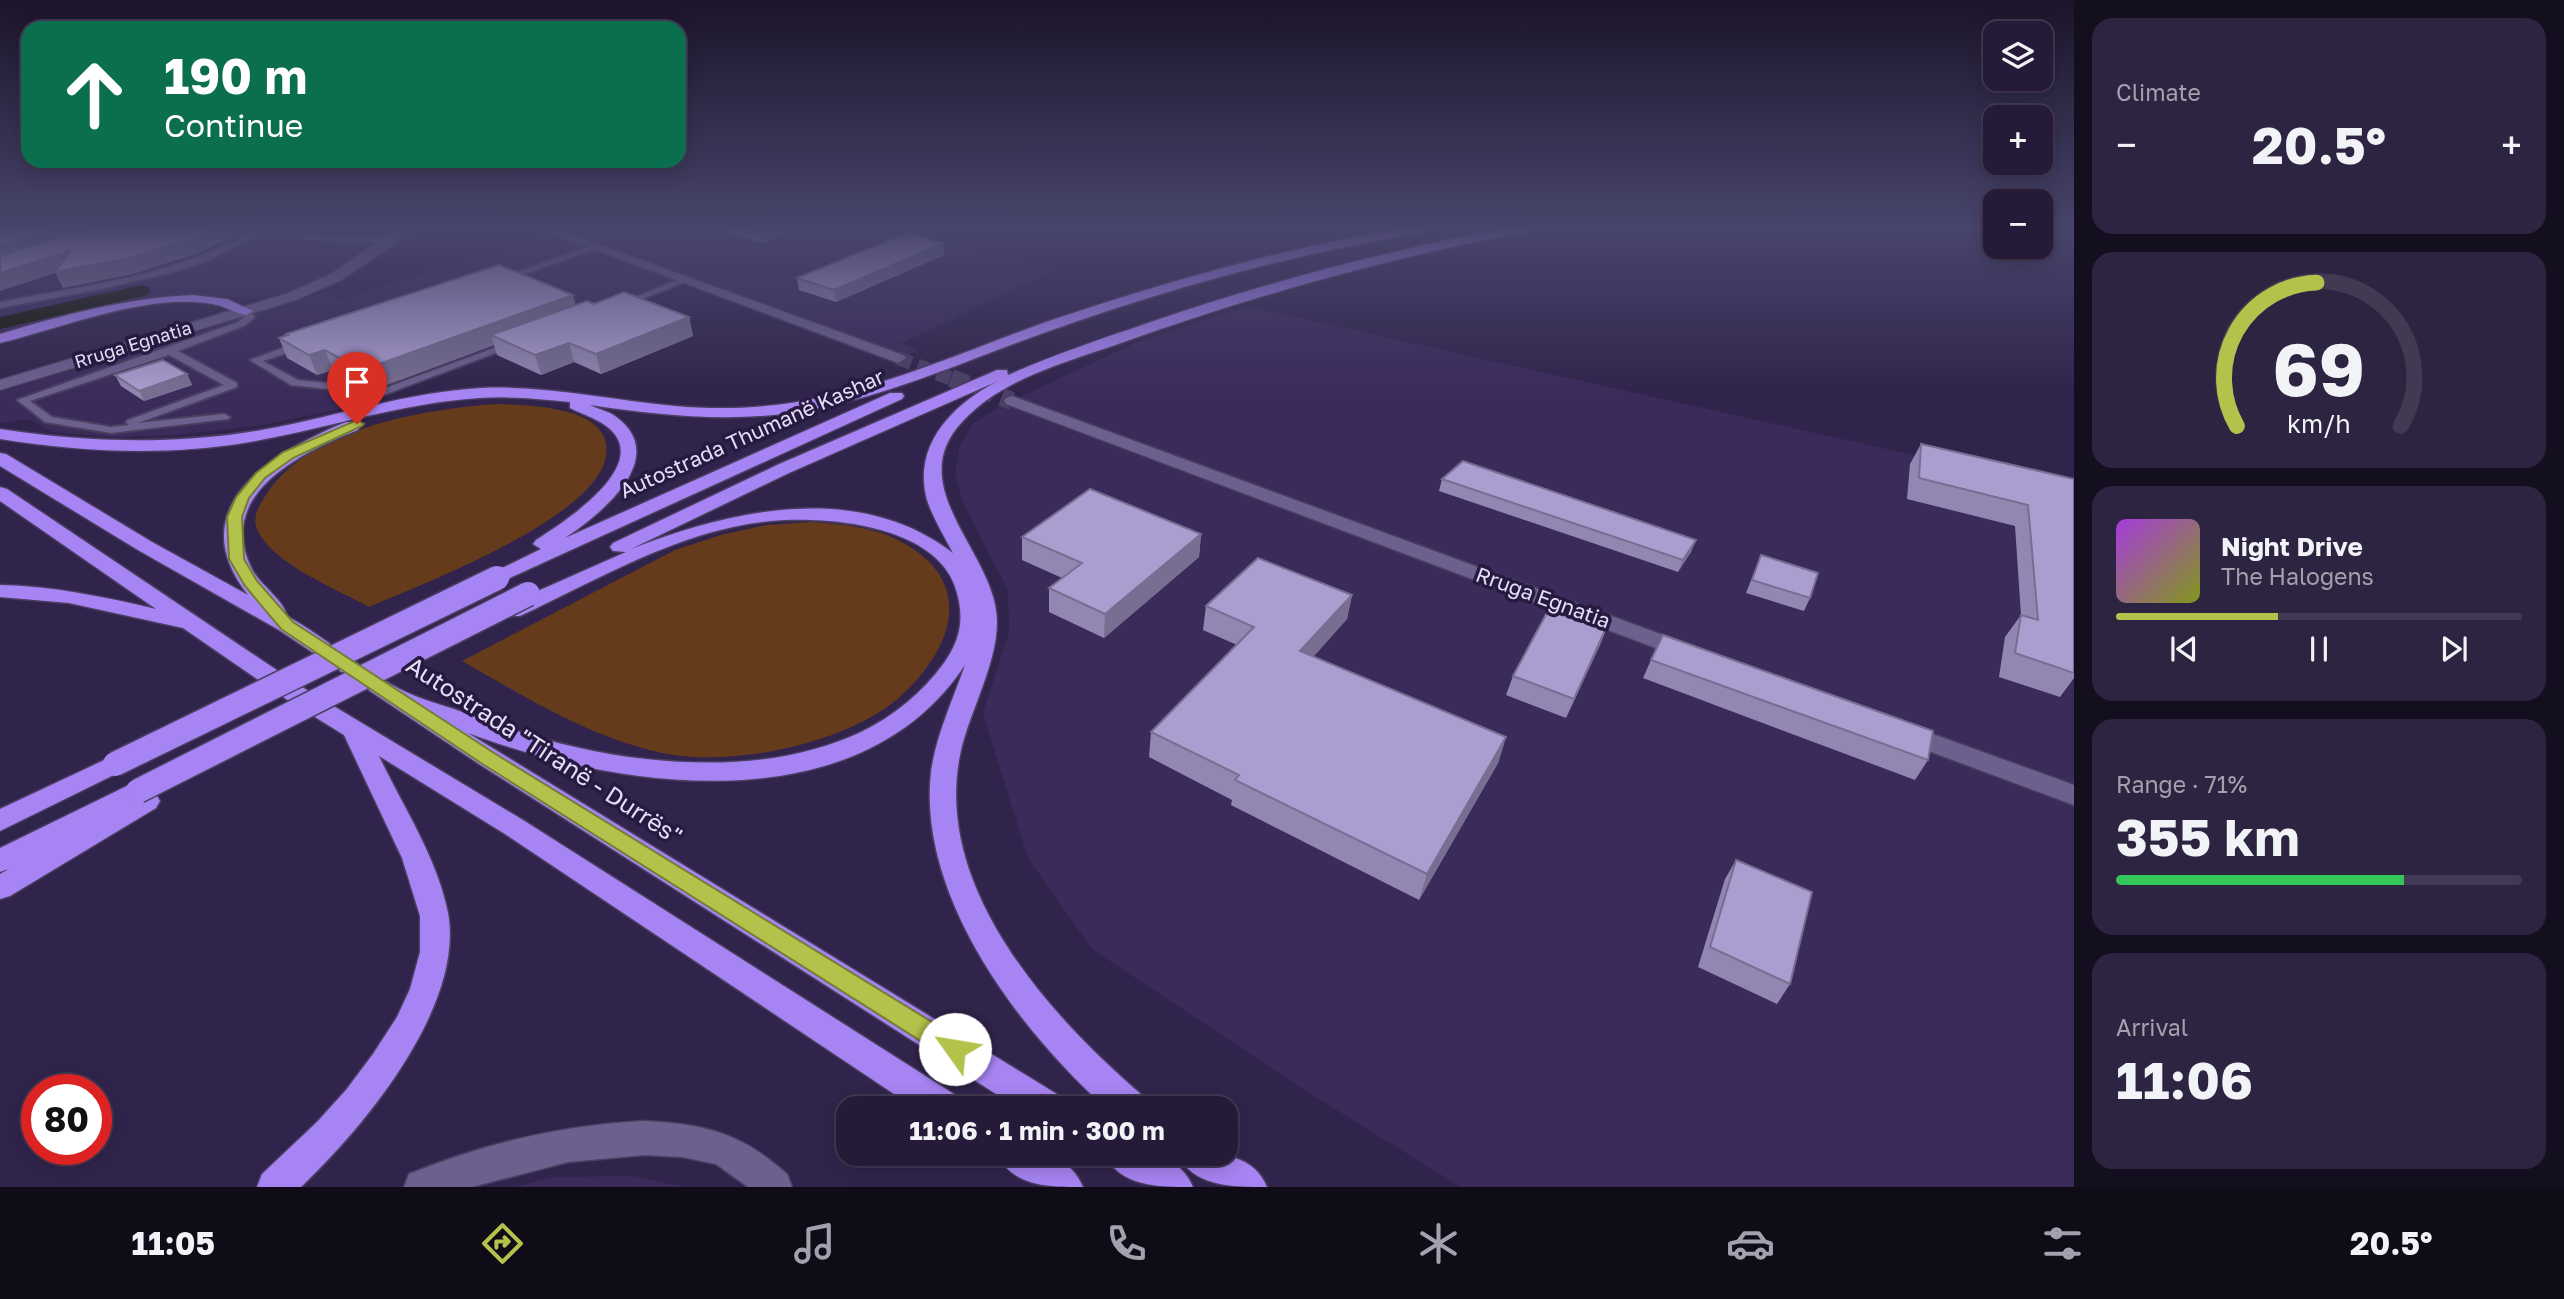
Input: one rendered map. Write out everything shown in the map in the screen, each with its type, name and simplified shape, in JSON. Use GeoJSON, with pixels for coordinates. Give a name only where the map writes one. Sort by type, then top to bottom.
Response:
{"type":"FeatureCollection","features":[{"type":"Feature","properties":{"kind":"highway"},"geometry":{"type":"LineString","coordinates":[[0,434],[103,445],[206,443],[422,401],[501,391],[547,393],[684,412],[777,410],[840,399],[896,383],[1045,328],[1198,282]]}},
{"type":"Feature","properties":{"kind":"highway","name":"Autostrada Thumanë Kashar"},"geometry":{"type":"LineString","coordinates":[[113,761],[363,643],[498,575],[864,409],[1035,340],[1199,282]]}},
{"type":"Feature","properties":{"kind":"highway","name":"Autostrada Thumanë Kashar"},"geometry":{"type":"LineString","coordinates":[[143,796],[391,663],[533,597],[783,469],[991,377],[1241,282]]}},
{"type":"Feature","properties":{"kind":"highway"},"geometry":{"type":"LineString","coordinates":[[1118,1096],[1075,1057],[1035,1009],[1002,962],[972,909],[955,867],[946,832],[942,796],[945,769],[951,738],[985,637],[987,614],[977,575],[939,509],[932,480],[933,465],[941,438],[947,429],[967,408],[993,390],[1241,282]]}},
{"type":"Feature","properties":{"kind":"highway"},"geometry":{"type":"LineString","coordinates":[[0,339],[112,310],[172,299],[213,299],[246,311]]}},
{"type":"Feature","properties":{"kind":"highway"},"geometry":{"type":"LineString","coordinates":[[287,625],[251,583],[237,559],[234,517],[243,497],[260,475],[288,455],[357,424],[419,406],[451,401],[480,398],[542,399],[590,410],[608,419],[627,441],[629,452],[627,468],[618,484],[578,521],[498,575]]}},
{"type":"Feature","properties":{"kind":"highway","name":"Autostrada \"Tiranë - Durrës\""},"geometry":{"type":"LineString","coordinates":[[0,458],[145,546],[287,625],[488,758],[1029,1096]]}},
{"type":"Feature","properties":{"kind":"highway"},"geometry":{"type":"LineString","coordinates":[[0,493],[193,625],[354,730],[514,827],[927,1096]]}},
{"type":"Feature","properties":{"kind":"highway"},"geometry":{"type":"LineString","coordinates":[[398,698],[537,747],[622,766],[669,771],[756,769],[801,762],[831,753],[858,743],[902,718],[926,701],[954,666],[967,642],[973,618],[970,597],[962,579],[948,560],[933,547],[894,526],[850,516],[823,514],[766,516],[705,528],[533,597]]}},
{"type":"Feature","properties":{"kind":"highway"},"geometry":{"type":"LineString","coordinates":[[0,591],[45,593],[91,600],[193,625]]}},
{"type":"Feature","properties":{"kind":"highway"},"geometry":{"type":"LineString","coordinates":[[275,1187],[313,1154],[368,1090],[398,1045],[421,1000],[433,956],[435,919],[413,846],[388,802],[354,730]]}},
{"type":"Feature","properties":{"kind":"highway"},"geometry":{"type":"LineString","coordinates":[[0,805],[113,761]]}},
{"type":"Feature","properties":{"kind":"highway"},"geometry":{"type":"LineString","coordinates":[[0,821],[113,761]]}},
{"type":"Feature","properties":{"kind":"highway"},"geometry":{"type":"LineString","coordinates":[[0,861],[143,796]]}},
{"type":"Feature","properties":{"kind":"highway"},"geometry":{"type":"LineString","coordinates":[[0,888],[143,796]]}},
{"type":"Feature","properties":{"kind":"highway"},"geometry":{"type":"LineString","coordinates":[[1034,1166],[1065,1187]]}},
{"type":"Feature","properties":{"kind":"highway"},"geometry":{"type":"LineString","coordinates":[[1142,1166],[1175,1187]]}},
{"type":"Feature","properties":{"kind":"highway"},"geometry":{"type":"LineString","coordinates":[[1215,1166],[1249,1187]]}},
{"type":"Feature","properties":{"kind":"main road","name":"Rruga Egnatia"},"geometry":{"type":"LineString","coordinates":[[0,385],[246,311],[325,282]]}},
{"type":"Feature","properties":{"kind":"main road"},"geometry":{"type":"LineString","coordinates":[[693,282],[898,358]]}},
{"type":"Feature","properties":{"kind":"main road","name":"Rruga Egnatia"},"geometry":{"type":"LineString","coordinates":[[1012,401],[1705,658]]}},
{"type":"Feature","properties":{"kind":"main road"},"geometry":{"type":"LineString","coordinates":[[1882,724],[2074,795]]}},
{"type":"Feature","properties":{"kind":"main road"},"geometry":{"type":"LineString","coordinates":[[422,1187],[478,1165],[552,1148],[615,1140],[670,1138],[720,1147],[758,1172],[774,1187]]}},
{"type":"Feature","properties":{"kind":"lane"},"geometry":{"type":"LineString","coordinates":[[0,305],[110,282]]}},
{"type":"Feature","properties":{"kind":"lane"},"geometry":{"type":"LineString","coordinates":[[610,308],[680,282]]}},
{"type":"Feature","properties":{"kind":"lane"},"geometry":{"type":"LineString","coordinates":[[224,417],[111,430],[48,420],[22,400],[242,324],[250,317],[246,311]]}},
{"type":"Feature","properties":{"kind":"lane"},"geometry":{"type":"LineString","coordinates":[[306,343],[255,360],[295,383],[338,387],[362,400],[520,342]]}},
{"type":"Feature","properties":{"kind":"lane"},"geometry":{"type":"LineString","coordinates":[[111,430],[233,385],[170,351]]}},
{"type":"Feature","properties":{"kind":"shaded area"},"geometry":{"type":"Polygon","coordinates":[[[0,282],[317,282],[277,296],[254,298],[209,295],[151,299],[0,335],[0,282]]]}},
{"type":"Feature","properties":{"kind":"shaded area"},"geometry":{"type":"Polygon","coordinates":[[[396,282],[690,282],[353,406],[263,425],[173,435],[114,437],[52,432],[29,419],[4,423],[0,421],[0,392],[324,292],[339,300],[396,282]]]}},
{"type":"Feature","properties":{"kind":"shaded area"},"geometry":{"type":"Polygon","coordinates":[[[692,282],[1030,282],[901,343],[919,351],[898,358],[692,282]]]}},
{"type":"Feature","properties":{"kind":"shaded area"},"geometry":{"type":"Polygon","coordinates":[[[1247,306],[2074,491],[2074,1187],[1461,1187],[1311,1094],[1092,949],[1028,858],[983,713],[1009,632],[1008,590],[964,505],[955,475],[960,445],[973,424],[1000,406],[1138,342],[1247,306]]]}},
{"type":"Feature","properties":{"kind":"shaded area"},"geometry":{"type":"Polygon","coordinates":[[[497,404],[557,409],[572,413],[597,427],[604,437],[604,463],[586,490],[555,516],[515,540],[369,607],[291,564],[265,542],[257,529],[256,516],[266,495],[285,472],[310,453],[370,426],[403,417],[497,404]]]}},
{"type":"Feature","properties":{"kind":"shaded area"},"geometry":{"type":"Polygon","coordinates":[[[811,522],[860,528],[889,536],[916,551],[935,568],[946,587],[949,608],[946,629],[937,651],[903,694],[880,712],[852,727],[821,739],[752,754],[718,757],[658,752],[606,736],[581,725],[462,661],[675,550],[721,535],[766,525],[811,522]]]}},
{"type":"Feature","properties":{"kind":"shaded area"},"geometry":{"type":"Polygon","coordinates":[[[633,1176],[684,1187],[515,1187],[554,1177],[633,1176]]]}},
{"type":"Feature","properties":{"kind":"building"},"geometry":{"type":"Polygon","coordinates":[[[445,282],[542,282],[573,295],[362,370],[325,350],[309,355],[279,338],[288,335],[286,334],[445,282]]]}},
{"type":"Feature","properties":{"kind":"building"},"geometry":{"type":"Polygon","coordinates":[[[811,282],[852,282],[834,290],[811,282]]]}},
{"type":"Feature","properties":{"kind":"building"},"geometry":{"type":"Polygon","coordinates":[[[624,292],[689,317],[596,354],[569,343],[535,355],[491,335],[587,301],[594,304],[624,292]]]}},
{"type":"Feature","properties":{"kind":"building"},"geometry":{"type":"Polygon","coordinates":[[[163,360],[187,374],[139,391],[115,375],[163,360]]]}},
{"type":"Feature","properties":{"kind":"building"},"geometry":{"type":"Polygon","coordinates":[[[1921,444],[2074,479],[2074,673],[2015,653],[2021,615],[2038,620],[2028,505],[1919,478],[1921,444]]]}},
{"type":"Feature","properties":{"kind":"building"},"geometry":{"type":"Polygon","coordinates":[[[1463,461],[1696,540],[1683,560],[1442,479],[1463,461]]]}},
{"type":"Feature","properties":{"kind":"building"},"geometry":{"type":"Polygon","coordinates":[[[1090,489],[1201,534],[1105,614],[1049,588],[1082,563],[1022,537],[1090,489]]]}},
{"type":"Feature","properties":{"kind":"building"},"geometry":{"type":"Polygon","coordinates":[[[1761,555],[1818,573],[1810,598],[1752,580],[1761,555]]]}},
{"type":"Feature","properties":{"kind":"building"},"geometry":{"type":"Polygon","coordinates":[[[1258,558],[1352,595],[1300,651],[1506,737],[1427,874],[1235,780],[1239,775],[1151,732],[1254,627],[1206,606],[1258,558]]]}},
{"type":"Feature","properties":{"kind":"building"},"geometry":{"type":"Polygon","coordinates":[[[1550,607],[1607,626],[1574,699],[1513,676],[1550,607]]]}},
{"type":"Feature","properties":{"kind":"building"},"geometry":{"type":"Polygon","coordinates":[[[1663,635],[1933,731],[1928,760],[1651,660],[1663,635]]]}},
{"type":"Feature","properties":{"kind":"building"},"geometry":{"type":"Polygon","coordinates":[[[1736,860],[1812,892],[1790,984],[1710,947],[1736,860]]]}},
{"type":"Feature","properties":{"kind":"waterway"},"geometry":{"type":"LineString","coordinates":[[0,323],[141,291]]}},
{"type":"Feature","properties":{"kind":"tunnel"},"geometry":{"type":"LineString","coordinates":[[898,358],[955,380]]}},
{"type":"Feature","properties":{"kind":"tunnel"},"geometry":{"type":"LineString","coordinates":[[951,378],[1012,401]]}},
{"type":"Feature","properties":{"kind":"route"},"geometry":{"type":"LineString","coordinates":[[357,424],[288,455],[260,475],[243,497],[234,517],[237,559],[251,583],[287,625],[488,758],[955,1049]]}}]}
